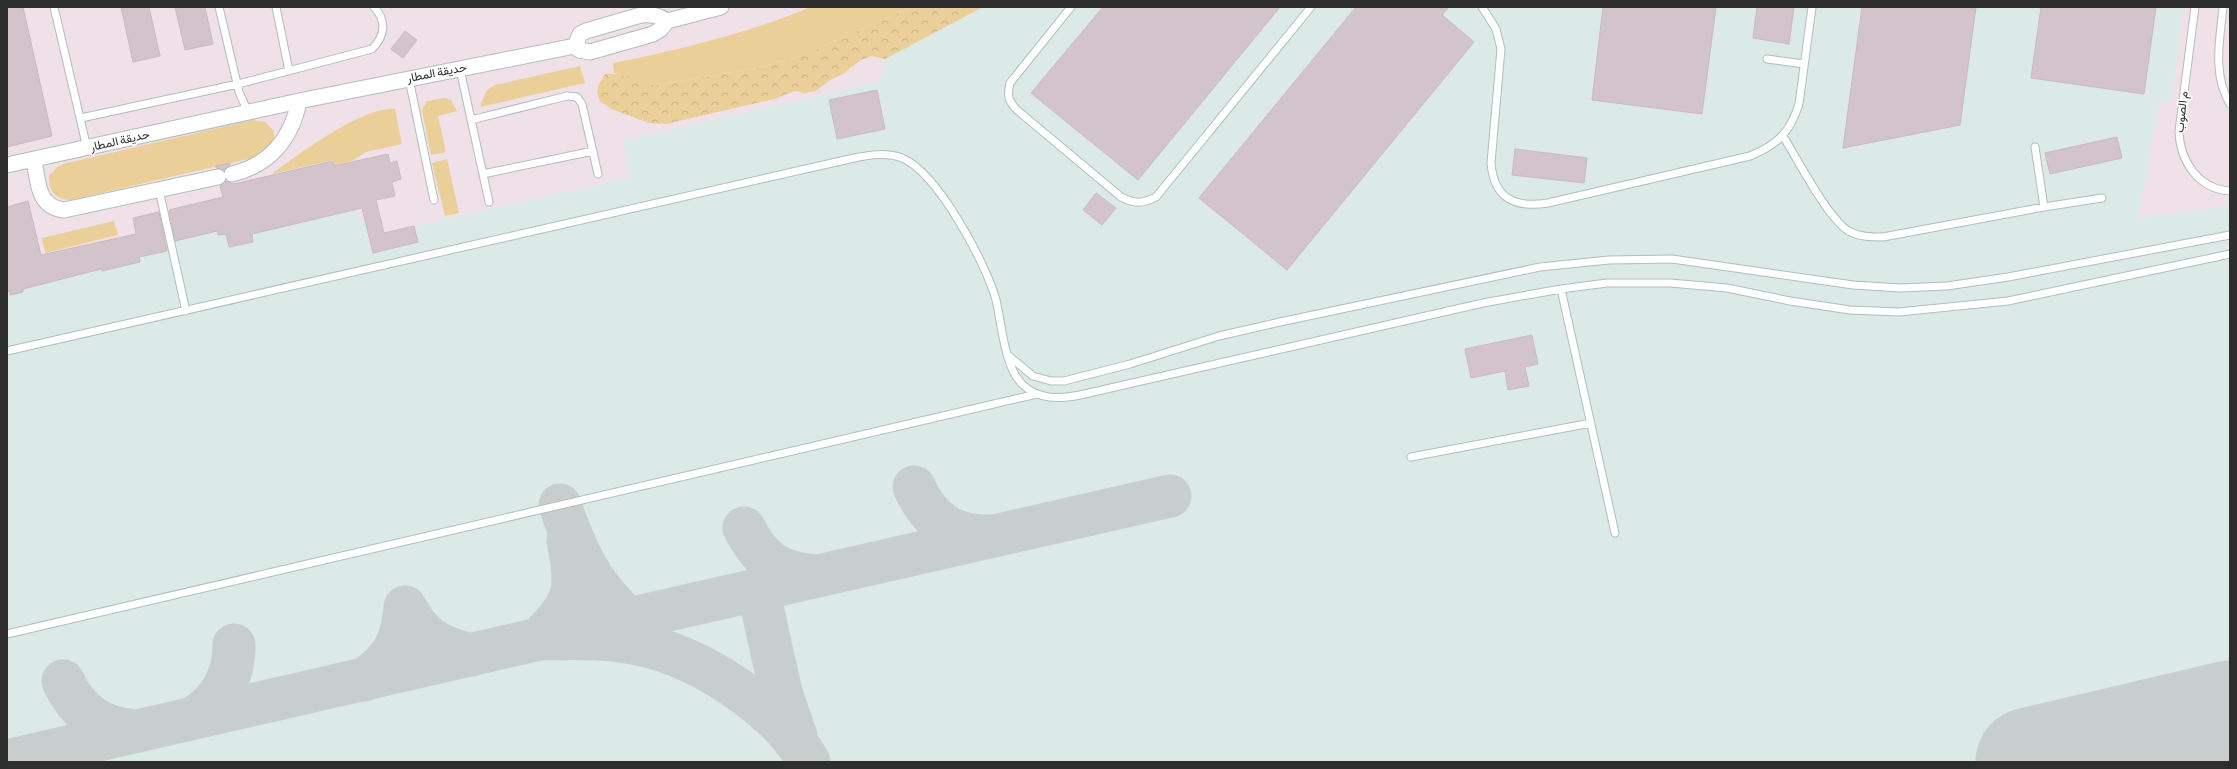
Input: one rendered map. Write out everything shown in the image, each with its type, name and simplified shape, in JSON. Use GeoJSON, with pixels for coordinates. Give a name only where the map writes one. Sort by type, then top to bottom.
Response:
{"type":"FeatureCollection","features":[{"type":"Feature","properties":{"kind":"street","name":"حديقة المطار"},"geometry":{"type":"LineString","coordinates":[[7,165],[299,101],[575,46],[579,50],[590,52],[653,34],[661,29],[667,21],[721,7]]}},
{"type":"Feature","properties":{"kind":"street"},"geometry":{"type":"LineString","coordinates":[[575,46],[580,34],[586,31],[641,15],[659,16],[667,21]]}},
{"type":"Feature","properties":{"kind":"street"},"geometry":{"type":"LineString","coordinates":[[34,160],[40,194],[47,204],[58,209],[64,210],[159,190],[225,175],[255,166],[274,153],[291,129],[299,101]]}},
{"type":"Feature","properties":{"kind":"lane"},"geometry":{"type":"LineString","coordinates":[[54,7],[88,148]]}},
{"type":"Feature","properties":{"kind":"lane"},"geometry":{"type":"LineString","coordinates":[[220,7],[239,92],[248,112]]}},
{"type":"Feature","properties":{"kind":"lane"},"geometry":{"type":"LineString","coordinates":[[276,7],[289,71]]}},
{"type":"Feature","properties":{"kind":"lane"},"geometry":{"type":"LineString","coordinates":[[81,118],[238,84],[372,49],[379,42],[384,32],[383,21],[374,7]]}},
{"type":"Feature","properties":{"kind":"lane"},"geometry":{"type":"LineString","coordinates":[[1071,7],[1010,83],[1008,93],[1010,103],[1121,197],[1132,203],[1145,203],[1156,197],[1311,7]]}},
{"type":"Feature","properties":{"kind":"lane"},"geometry":{"type":"LineString","coordinates":[[1485,8],[1496,29],[1501,49],[1491,163],[1492,176],[1501,192],[1516,202],[1524,205],[1548,203],[1750,156],[1768,148],[1783,136],[1795,116],[1812,7]]}},
{"type":"Feature","properties":{"kind":"lane","name":"م الصوب"},"geometry":{"type":"LineString","coordinates":[[2195,7],[2179,131],[2180,144],[2183,157],[2199,179],[2210,187],[2230,191]]}},
{"type":"Feature","properties":{"kind":"lane"},"geometry":{"type":"LineString","coordinates":[[2223,7],[2218,64],[2221,82],[2230,104]]}},
{"type":"Feature","properties":{"kind":"lane"},"geometry":{"type":"LineString","coordinates":[[1767,59],[1804,64]]}},
{"type":"Feature","properties":{"kind":"lane"},"geometry":{"type":"LineString","coordinates":[[460,69],[489,202]]}},
{"type":"Feature","properties":{"kind":"lane"},"geometry":{"type":"LineString","coordinates":[[410,79],[434,200]]}},
{"type":"Feature","properties":{"kind":"lane"},"geometry":{"type":"LineString","coordinates":[[471,120],[574,96],[582,104],[598,174]]}},
{"type":"Feature","properties":{"kind":"lane"},"geometry":{"type":"LineString","coordinates":[[1783,136],[1834,219],[1848,230],[1865,237],[1883,237],[2044,207],[2102,198]]}},
{"type":"Feature","properties":{"kind":"lane"},"geometry":{"type":"LineString","coordinates":[[2035,147],[2044,207]]}},
{"type":"Feature","properties":{"kind":"lane"},"geometry":{"type":"LineString","coordinates":[[483,174],[593,151]]}},
{"type":"Feature","properties":{"kind":"lane"},"geometry":{"type":"LineString","coordinates":[[7,351],[846,160],[884,154],[903,159],[918,169],[934,187],[963,228],[987,276],[995,298],[1008,356],[1014,372],[1023,385],[1037,394],[1051,398],[1080,395],[1467,307],[1561,289],[1607,283],[1670,283],[1728,288],[1790,301],[1850,310],[1899,312],[2008,301],[2230,254]]}},
{"type":"Feature","properties":{"kind":"lane"},"geometry":{"type":"LineString","coordinates":[[159,190],[186,311]]}},
{"type":"Feature","properties":{"kind":"lane"},"geometry":{"type":"LineString","coordinates":[[1008,356],[1034,376],[1051,381],[1064,381],[1130,364],[1219,336],[1280,322],[1540,267],[1608,260],[1672,259],[1730,266],[1838,283],[1900,288],[1947,286],[2008,277],[2230,235]]}},
{"type":"Feature","properties":{"kind":"lane"},"geometry":{"type":"LineString","coordinates":[[1561,289],[1615,533]]}},
{"type":"Feature","properties":{"kind":"lane"},"geometry":{"type":"LineString","coordinates":[[7,634],[1037,394]]}},
{"type":"Feature","properties":{"kind":"lane"},"geometry":{"type":"LineString","coordinates":[[1410,457],[1591,423]]}},
{"type":"Feature","properties":{"kind":"shaded area"},"geometry":{"type":"Polygon","coordinates":[[[983,7],[2184,7],[2171,103],[2159,101],[2139,218],[2230,206],[2230,762],[7,762],[7,207],[28,201],[41,255],[124,237],[128,251],[137,238],[133,218],[159,212],[162,224],[173,222],[170,209],[222,197],[221,187],[333,161],[334,166],[388,154],[390,163],[397,161],[401,179],[392,182],[395,196],[356,206],[360,222],[380,217],[385,233],[631,177],[622,141],[880,81],[885,59],[983,7]]]}},
{"type":"Feature","properties":{"kind":"green space"},"geometry":{"type":"Polygon","coordinates":[[[811,7],[911,7],[801,56],[757,68],[655,85],[642,83],[614,73],[613,63],[714,40],[763,25],[811,7]]]}},
{"type":"Feature","properties":{"kind":"green space"},"geometry":{"type":"Polygon","coordinates":[[[911,7],[983,7],[885,59],[871,56],[859,61],[843,74],[830,80],[816,91],[804,93],[795,91],[774,99],[666,124],[649,123],[611,109],[600,101],[597,92],[599,84],[605,74],[618,74],[655,85],[757,68],[801,56],[911,7]]]}},
{"type":"Feature","properties":{"kind":"green space"},"geometry":{"type":"Polygon","coordinates":[[[580,66],[585,83],[480,107],[486,91],[495,85],[580,66]]]}},
{"type":"Feature","properties":{"kind":"green space"},"geometry":{"type":"Polygon","coordinates":[[[444,98],[451,100],[457,111],[438,116],[446,152],[431,155],[422,110],[427,101],[444,98]]]}},
{"type":"Feature","properties":{"kind":"green space"},"geometry":{"type":"Polygon","coordinates":[[[395,109],[402,144],[366,152],[352,161],[334,166],[333,160],[272,174],[314,144],[349,123],[366,115],[382,110],[395,109]]]}},
{"type":"Feature","properties":{"kind":"green space"},"geometry":{"type":"Polygon","coordinates":[[[253,120],[265,122],[274,131],[274,144],[261,156],[71,200],[66,200],[54,194],[50,186],[49,176],[57,167],[63,164],[253,120]]]}},
{"type":"Feature","properties":{"kind":"green space"},"geometry":{"type":"Polygon","coordinates":[[[447,159],[459,213],[445,216],[432,163],[447,159]]]}},
{"type":"Feature","properties":{"kind":"green space"},"geometry":{"type":"Polygon","coordinates":[[[114,221],[118,235],[45,253],[42,238],[114,221]]]}},
{"type":"Feature","properties":{"kind":"building"},"geometry":{"type":"Polygon","coordinates":[[[7,7],[23,7],[52,136],[7,147],[7,7]]]}},
{"type":"Feature","properties":{"kind":"building"},"geometry":{"type":"Polygon","coordinates":[[[121,7],[149,7],[160,56],[133,62],[121,7]]]}},
{"type":"Feature","properties":{"kind":"building"},"geometry":{"type":"Polygon","coordinates":[[[175,7],[205,7],[213,44],[185,50],[175,7]]]}},
{"type":"Feature","properties":{"kind":"building"},"geometry":{"type":"Polygon","coordinates":[[[1103,7],[1280,7],[1138,180],[1031,93],[1103,7]]]}},
{"type":"Feature","properties":{"kind":"building"},"geometry":{"type":"Polygon","coordinates":[[[1356,7],[1449,7],[1442,15],[1474,42],[1287,270],[1199,198],[1356,7]]]}},
{"type":"Feature","properties":{"kind":"building"},"geometry":{"type":"Polygon","coordinates":[[[1603,7],[1716,7],[1702,114],[1592,100],[1603,7]]]}},
{"type":"Feature","properties":{"kind":"building"},"geometry":{"type":"Polygon","coordinates":[[[1757,7],[1794,7],[1789,44],[1753,38],[1757,7]]]}},
{"type":"Feature","properties":{"kind":"building"},"geometry":{"type":"Polygon","coordinates":[[[1862,7],[1976,7],[1960,125],[1843,148],[1862,7]]]}},
{"type":"Feature","properties":{"kind":"building"},"geometry":{"type":"Polygon","coordinates":[[[2041,7],[2156,7],[2144,94],[2031,78],[2041,7]]]}},
{"type":"Feature","properties":{"kind":"building"},"geometry":{"type":"Polygon","coordinates":[[[405,31],[417,40],[403,58],[391,49],[405,31]]]}},
{"type":"Feature","properties":{"kind":"building"},"geometry":{"type":"Polygon","coordinates":[[[877,90],[885,129],[837,139],[829,100],[877,90]]]}},
{"type":"Feature","properties":{"kind":"building"},"geometry":{"type":"Polygon","coordinates":[[[2117,137],[2122,158],[2050,174],[2045,153],[2117,137]]]}},
{"type":"Feature","properties":{"kind":"building"},"geometry":{"type":"Polygon","coordinates":[[[1515,149],[1587,158],[1584,183],[1512,175],[1515,149]]]}},
{"type":"Feature","properties":{"kind":"building"},"geometry":{"type":"Polygon","coordinates":[[[388,154],[390,163],[397,161],[401,179],[392,182],[395,196],[376,200],[384,233],[414,226],[418,242],[373,253],[362,208],[252,234],[253,242],[229,247],[226,234],[218,235],[217,231],[175,241],[169,210],[223,197],[220,186],[226,181],[234,184],[333,161],[334,166],[388,154]]]}},
{"type":"Feature","properties":{"kind":"building"},"geometry":{"type":"Polygon","coordinates":[[[230,163],[230,165],[224,170],[216,168],[216,166],[230,163]]]}},
{"type":"Feature","properties":{"kind":"building"},"geometry":{"type":"Polygon","coordinates":[[[1096,193],[1116,208],[1102,225],[1083,210],[1096,193]]]}},
{"type":"Feature","properties":{"kind":"building"},"geometry":{"type":"Polygon","coordinates":[[[28,201],[41,255],[136,234],[133,218],[159,212],[167,251],[139,257],[140,262],[102,271],[101,269],[23,289],[23,292],[10,295],[10,291],[7,292],[7,207],[28,201]]]}},
{"type":"Feature","properties":{"kind":"building"},"geometry":{"type":"Polygon","coordinates":[[[1532,335],[1538,364],[1525,367],[1529,386],[1508,390],[1505,371],[1471,378],[1465,349],[1532,335]]]}},
{"type":"Feature","properties":{"kind":"taxiway"},"geometry":{"type":"LineString","coordinates":[[914,487],[927,510],[944,525],[965,534],[991,536]]}},
{"type":"Feature","properties":{"kind":"taxiway"},"geometry":{"type":"LineString","coordinates":[[589,628],[1170,496]]}},
{"type":"Feature","properties":{"kind":"taxiway"},"geometry":{"type":"LineString","coordinates":[[560,505],[567,526],[583,562],[603,592],[630,621],[647,636]]}},
{"type":"Feature","properties":{"kind":"taxiway"},"geometry":{"type":"LineString","coordinates":[[744,528],[751,540],[772,564],[791,572],[816,576]]}},
{"type":"Feature","properties":{"kind":"taxiway"},"geometry":{"type":"LineString","coordinates":[[539,639],[560,616],[571,596],[573,573],[568,541]]}},
{"type":"Feature","properties":{"kind":"taxiway"},"geometry":{"type":"LineString","coordinates":[[758,589],[781,693],[796,736]]}},
{"type":"Feature","properties":{"kind":"taxiway"},"geometry":{"type":"LineString","coordinates":[[364,680],[382,665],[394,649],[404,620],[405,607],[411,618],[432,640],[460,652],[472,655]]}},
{"type":"Feature","properties":{"kind":"taxiway"},"geometry":{"type":"LineString","coordinates":[[7,761],[539,639],[580,638],[620,641],[647,646],[670,653],[716,675],[760,706],[796,742],[809,762]]}},
{"type":"Feature","properties":{"kind":"taxiway"},"geometry":{"type":"LineString","coordinates":[[193,718],[203,712],[224,688],[231,668],[234,645]]}},
{"type":"Feature","properties":{"kind":"taxiway"},"geometry":{"type":"LineString","coordinates":[[63,681],[76,702],[92,717],[101,723],[112,727],[136,731]]}},
{"type":"Feature","properties":{"kind":"runway"},"geometry":{"type":"LineString","coordinates":[[2030,762],[2230,715]]}}]}
